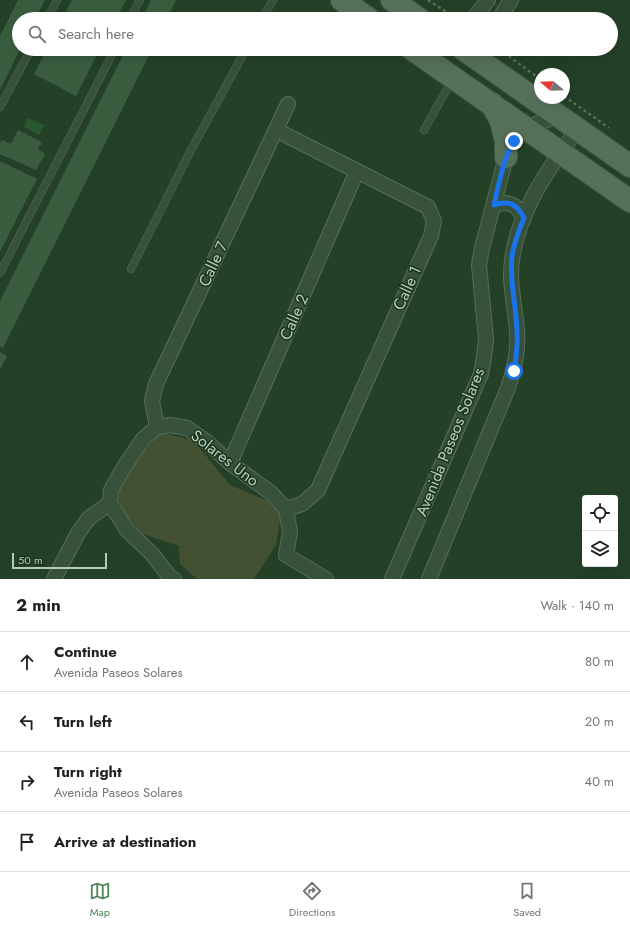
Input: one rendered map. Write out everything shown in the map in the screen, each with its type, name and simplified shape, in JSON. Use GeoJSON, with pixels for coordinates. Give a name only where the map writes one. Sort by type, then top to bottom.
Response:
{"type":"FeatureCollection","features":[{"type":"Feature","properties":{"kind":"main road"},"geometry":{"type":"LineString","coordinates":[[392,0],[409,12]]}},
{"type":"Feature","properties":{"kind":"main road"},"geometry":{"type":"LineString","coordinates":[[347,1],[360,12]]}},
{"type":"Feature","properties":{"kind":"main road"},"geometry":{"type":"LineString","coordinates":[[422,56],[630,201]]}},
{"type":"Feature","properties":{"kind":"main road"},"geometry":{"type":"LineString","coordinates":[[493,56],[561,106],[577,130],[630,166]]}},
{"type":"Feature","properties":{"kind":"main road"},"geometry":{"type":"LineString","coordinates":[[492,104],[501,121],[506,141],[506,157]]}},
{"type":"Feature","properties":{"kind":"street"},"geometry":{"type":"LineString","coordinates":[[479,12],[488,0]]}},
{"type":"Feature","properties":{"kind":"street"},"geometry":{"type":"LineString","coordinates":[[503,12],[511,0]]}},
{"type":"Feature","properties":{"kind":"street","name":"Calle 7"},"geometry":{"type":"LineString","coordinates":[[157,427],[152,401],[156,384],[288,104]]}},
{"type":"Feature","properties":{"kind":"street","name":"Avenida Paseos Solares"},"geometry":{"type":"LineString","coordinates":[[392,579],[481,374],[486,339],[479,265],[482,248],[506,157],[514,141],[526,128],[561,106]]}},
{"type":"Feature","properties":{"kind":"street","name":"Calle 1"},"geometry":{"type":"LineString","coordinates":[[276,130],[428,207],[434,221],[431,236],[318,490],[302,504],[286,509]]}},
{"type":"Feature","properties":{"kind":"street","name":"Avenida Paseos Solares"},"geometry":{"type":"LineString","coordinates":[[430,579],[514,371],[517,333],[511,276],[512,257],[517,236],[543,179],[577,130]]}},
{"type":"Feature","properties":{"kind":"street","name":"Calle 2"},"geometry":{"type":"LineString","coordinates":[[230,463],[357,171]]}},
{"type":"Feature","properties":{"kind":"street"},"geometry":{"type":"LineString","coordinates":[[494,205],[508,203],[515,206],[524,218]]}},
{"type":"Feature","properties":{"kind":"street","name":"Solares Uno"},"geometry":{"type":"LineString","coordinates":[[157,427],[170,425],[187,428],[207,442],[230,463],[271,493],[286,509]]}},
{"type":"Feature","properties":{"kind":"street"},"geometry":{"type":"LineString","coordinates":[[157,427],[143,439],[126,464],[111,490],[110,503],[127,530],[152,554],[170,578]]}},
{"type":"Feature","properties":{"kind":"street"},"geometry":{"type":"LineString","coordinates":[[54,579],[78,533],[89,518],[110,503]]}},
{"type":"Feature","properties":{"kind":"street"},"geometry":{"type":"LineString","coordinates":[[286,509],[290,532],[286,555],[326,579]]}},
{"type":"Feature","properties":{"kind":"lane"},"geometry":{"type":"LineString","coordinates":[[51,12],[57,0]]}},
{"type":"Feature","properties":{"kind":"lane"},"geometry":{"type":"LineString","coordinates":[[134,12],[140,0]]}},
{"type":"Feature","properties":{"kind":"lane"},"geometry":{"type":"LineString","coordinates":[[266,12],[273,0]]}},
{"type":"Feature","properties":{"kind":"lane"},"geometry":{"type":"LineString","coordinates":[[0,107],[27,56]]}},
{"type":"Feature","properties":{"kind":"lane"},"geometry":{"type":"LineString","coordinates":[[0,273],[110,56]]}},
{"type":"Feature","properties":{"kind":"lane"},"geometry":{"type":"LineString","coordinates":[[130,269],[190,152],[242,56]]}},
{"type":"Feature","properties":{"kind":"lane"},"geometry":{"type":"LineString","coordinates":[[424,130],[453,77]]}},
{"type":"Feature","properties":{"kind":"path"},"geometry":{"type":"LineString","coordinates":[[428,0],[446,12]]}},
{"type":"Feature","properties":{"kind":"path"},"geometry":{"type":"LineString","coordinates":[[494,56],[534,76]]}},
{"type":"Feature","properties":{"kind":"path"},"geometry":{"type":"LineString","coordinates":[[561,106],[612,131]]}},
{"type":"Feature","properties":{"kind":"shaded area"},"geometry":{"type":"Polygon","coordinates":[[[28,118],[44,125],[39,135],[24,127],[28,118]]]}},
{"type":"Feature","properties":{"kind":"shaded area"},"geometry":{"type":"Polygon","coordinates":[[[160,432],[194,441],[230,485],[282,507],[276,545],[254,579],[197,579],[180,564],[179,546],[143,534],[124,514],[114,488],[160,432]]]}},
{"type":"Feature","properties":{"kind":"building"},"geometry":{"type":"Polygon","coordinates":[[[18,0],[45,0],[39,12],[12,12],[18,0]]]}},
{"type":"Feature","properties":{"kind":"building"},"geometry":{"type":"Polygon","coordinates":[[[72,0],[126,0],[120,12],[66,12],[72,0]]]}},
{"type":"Feature","properties":{"kind":"building"},"geometry":{"type":"Polygon","coordinates":[[[151,0],[176,0],[170,12],[145,12],[151,0]]]}},
{"type":"Feature","properties":{"kind":"building"},"geometry":{"type":"Polygon","coordinates":[[[12,12],[12,56],[17,56],[0,90],[0,36],[12,12]]]}},
{"type":"Feature","properties":{"kind":"building"},"geometry":{"type":"Polygon","coordinates":[[[43,56],[96,56],[76,96],[34,74],[43,56]]]}},
{"type":"Feature","properties":{"kind":"building"},"geometry":{"type":"Polygon","coordinates":[[[122,56],[149,56],[3,348],[0,346],[0,301],[122,56]]]}},
{"type":"Feature","properties":{"kind":"building"},"geometry":{"type":"Polygon","coordinates":[[[18,130],[42,142],[38,149],[45,154],[36,170],[0,154],[0,143],[2,140],[11,144],[18,130]]]}},
{"type":"Feature","properties":{"kind":"building"},"geometry":{"type":"Polygon","coordinates":[[[0,161],[37,179],[0,252],[0,161]]]}},
{"type":"Feature","properties":{"kind":"building"},"geometry":{"type":"Polygon","coordinates":[[[0,352],[7,356],[0,369],[0,352]]]}},
{"type":"Feature","properties":{"kind":"route"},"geometry":{"type":"LineString","coordinates":[[514,141],[506,157],[494,205],[508,203],[515,206],[524,218],[517,236],[512,257],[511,276],[517,333],[514,371]]}}]}
